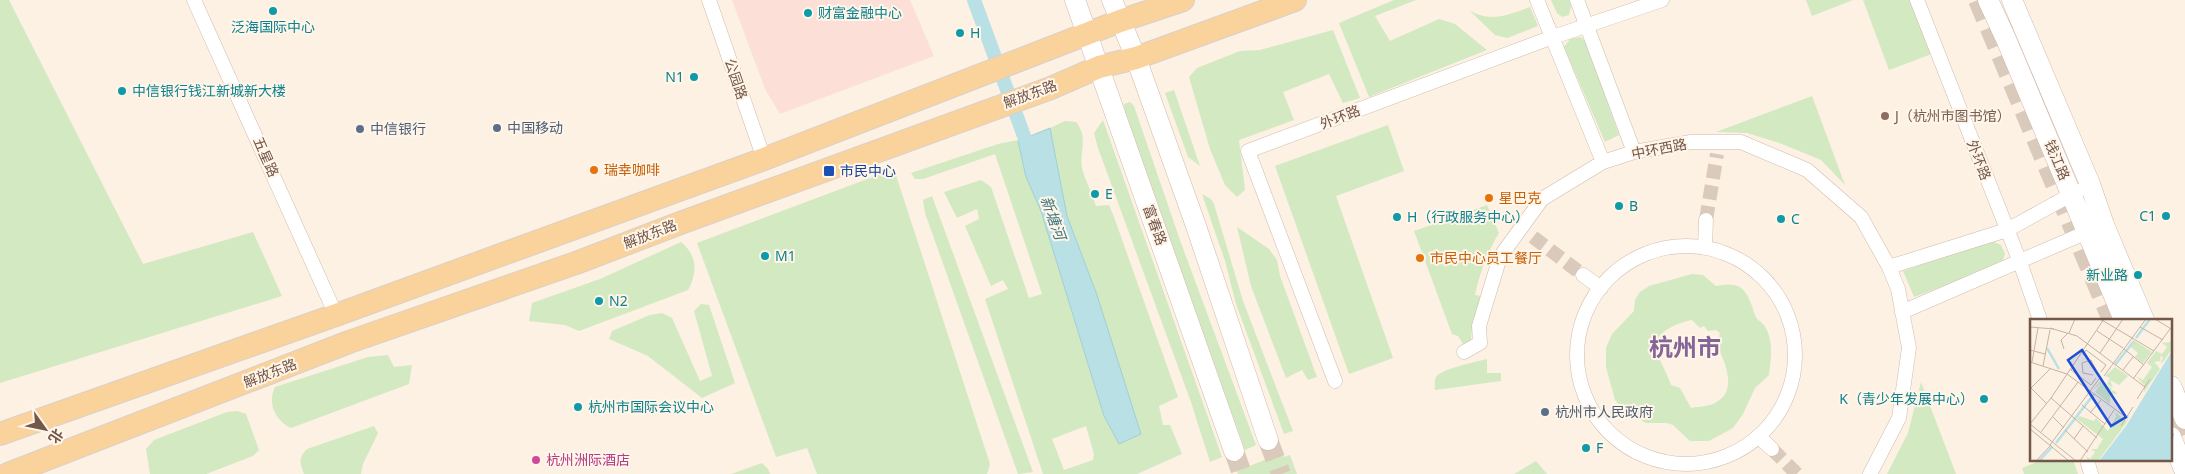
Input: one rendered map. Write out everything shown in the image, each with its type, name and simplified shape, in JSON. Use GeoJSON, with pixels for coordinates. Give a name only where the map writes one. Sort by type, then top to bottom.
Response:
{"type":"FeatureCollection","features":[{"type":"Feature","properties":{"kind":"main road","name":"富春路"},"geometry":{"type":"LineString","coordinates":[[1075,0],[1234,451]]}},
{"type":"Feature","properties":{"kind":"main road"},"geometry":{"type":"LineString","coordinates":[[1112,0],[1136,58],[1196,226],[1268,440]]}},
{"type":"Feature","properties":{"kind":"main road"},"geometry":{"type":"LineString","coordinates":[[0,434],[336,315],[764,159],[1120,21],[1183,0]]}},
{"type":"Feature","properties":{"kind":"main road","name":"解放东路"},"geometry":{"type":"LineString","coordinates":[[8,474],[349,342],[576,263],[1003,104],[1051,88],[1099,67],[1136,58],[1295,0]]}},
{"type":"Feature","properties":{"kind":"main road","name":"钱江路"},"geometry":{"type":"LineString","coordinates":[[1988,0],[2072,194],[2096,229],[2143,319]]}},
{"type":"Feature","properties":{"kind":"main road","name":"钱江路"},"geometry":{"type":"LineString","coordinates":[[2012,0],[2090,184],[2096,229],[2124,319]]}},
{"type":"Feature","properties":{"kind":"main road"},"geometry":{"type":"LineString","coordinates":[[2172,388],[2185,419]]}},
{"type":"Feature","properties":{"kind":"main road"},"geometry":{"type":"LineString","coordinates":[[2172,440],[2185,472]]}},
{"type":"Feature","properties":{"kind":"street","name":"五星路"},"geometry":{"type":"LineString","coordinates":[[194,0],[258,138],[336,315]]}},
{"type":"Feature","properties":{"kind":"street","name":"公园路"},"geometry":{"type":"LineString","coordinates":[[709,0],[764,159]]}},
{"type":"Feature","properties":{"kind":"street"},"geometry":{"type":"LineString","coordinates":[[1538,0],[1603,162]]}},
{"type":"Feature","properties":{"kind":"street"},"geometry":{"type":"LineString","coordinates":[[1576,0],[1634,152]]}},
{"type":"Feature","properties":{"kind":"street","name":"外环路"},"geometry":{"type":"LineString","coordinates":[[1335,380],[1248,151],[1553,37],[1662,0]]}},
{"type":"Feature","properties":{"kind":"street","name":"外环路"},"geometry":{"type":"LineString","coordinates":[[1917,0],[2020,262],[2040,319]]}},
{"type":"Feature","properties":{"kind":"street","name":"中环西路"},"geometry":{"type":"LineString","coordinates":[[1464,352],[1480,343],[1479,326],[1500,257],[1542,199],[1603,162],[1634,152],[1691,142],[1717,148],[1741,142],[1807,170],[1861,217],[1889,267],[1898,289],[1909,348],[1899,418],[1870,474]]}},
{"type":"Feature","properties":{"kind":"street"},"geometry":{"type":"LineString","coordinates":[[1889,267],[2007,230],[2090,184]]}},
{"type":"Feature","properties":{"kind":"street"},"geometry":{"type":"LineString","coordinates":[[1705,247],[1706,220]]}},
{"type":"Feature","properties":{"kind":"street"},"geometry":{"type":"LineString","coordinates":[[1521,228],[1533,237]]}},
{"type":"Feature","properties":{"kind":"street"},"geometry":{"type":"LineString","coordinates":[[1902,312],[2096,229]]}},
{"type":"Feature","properties":{"kind":"street"},"geometry":{"type":"LineString","coordinates":[[1668,247],[1705,247],[1739,259],[1768,281],[1787,312],[1796,347],[1792,384],[1777,417],[1752,443],[1720,460],[1669,468],[1618,441],[1594,415],[1580,382],[1577,346],[1586,311],[1601,288],[1606,281],[1634,259],[1668,247]]}},
{"type":"Feature","properties":{"kind":"street"},"geometry":{"type":"LineString","coordinates":[[1583,275],[1601,288]]}},
{"type":"Feature","properties":{"kind":"street"},"geometry":{"type":"LineString","coordinates":[[1758,436],[1772,449]]}},
{"type":"Feature","properties":{"kind":"shaded area"},"geometry":{"type":"Polygon","coordinates":[[[732,0],[910,0],[934,56],[780,114],[765,89],[732,0]]]}},
{"type":"Feature","properties":{"kind":"green space"},"geometry":{"type":"Polygon","coordinates":[[[0,0],[9,0],[143,264],[253,232],[282,296],[0,383],[0,0]]]}},
{"type":"Feature","properties":{"kind":"green space"},"geometry":{"type":"Polygon","coordinates":[[[1394,0],[1416,0],[1375,16],[1390,41],[1439,19],[1455,24],[1487,50],[1369,97],[1339,23],[1394,0]]]}},
{"type":"Feature","properties":{"kind":"green space"},"geometry":{"type":"Polygon","coordinates":[[[1551,0],[1569,0],[1571,6],[1569,15],[1562,17],[1557,13],[1551,0]]]}},
{"type":"Feature","properties":{"kind":"green space"},"geometry":{"type":"Polygon","coordinates":[[[1806,0],[1853,0],[1812,16],[1806,0]]]}},
{"type":"Feature","properties":{"kind":"green space"},"geometry":{"type":"Polygon","coordinates":[[[1863,0],[1917,0],[1937,52],[1889,70],[1863,0]]]}},
{"type":"Feature","properties":{"kind":"green space"},"geometry":{"type":"Polygon","coordinates":[[[1530,7],[1538,26],[1507,38],[1495,35],[1469,10],[1492,17],[1507,15],[1530,7]]]}},
{"type":"Feature","properties":{"kind":"green space"},"geometry":{"type":"Polygon","coordinates":[[[1333,30],[1360,98],[1343,103],[1329,74],[1283,92],[1294,120],[1239,140],[1245,190],[1237,197],[1225,185],[1210,149],[1189,77],[1197,68],[1240,51],[1260,50],[1333,30]]]}},
{"type":"Feature","properties":{"kind":"green space"},"geometry":{"type":"Polygon","coordinates":[[[1580,37],[1586,42],[1619,135],[1605,142],[1564,47],[1570,39],[1580,37]]]}},
{"type":"Feature","properties":{"kind":"green space"},"geometry":{"type":"Polygon","coordinates":[[[1174,90],[1200,166],[1188,157],[1165,93],[1174,90]]]}},
{"type":"Feature","properties":{"kind":"green space"},"geometry":{"type":"Polygon","coordinates":[[[1812,96],[1845,185],[1821,160],[1782,144],[1747,133],[1716,132],[1812,96]]]}},
{"type":"Feature","properties":{"kind":"green space"},"geometry":{"type":"Polygon","coordinates":[[[1130,102],[1134,106],[1181,243],[1256,445],[1245,450],[1125,114],[1124,104],[1130,102]]]}},
{"type":"Feature","properties":{"kind":"green space"},"geometry":{"type":"Polygon","coordinates":[[[1103,120],[1222,457],[1210,462],[1191,402],[1098,148],[1094,133],[1103,120]]]}},
{"type":"Feature","properties":{"kind":"green space"},"geometry":{"type":"Polygon","coordinates":[[[1065,121],[1076,122],[1080,128],[1083,139],[1081,162],[1085,177],[1096,206],[1109,205],[1178,397],[1159,406],[1163,425],[1170,425],[1182,454],[1137,474],[1043,474],[985,299],[1008,289],[1003,280],[991,286],[965,226],[979,219],[977,209],[957,218],[944,192],[981,180],[991,187],[1029,298],[1042,294],[995,154],[923,179],[915,179],[911,173],[998,144],[1018,140],[1026,177],[1041,211],[1104,416],[1119,444],[1141,434],[1097,295],[1067,216],[1050,128],[1065,121]],[[1086,426],[1052,439],[1064,470],[1093,460],[1094,454],[1086,426]]]}},
{"type":"Feature","properties":{"kind":"green space"},"geometry":{"type":"Polygon","coordinates":[[[1388,125],[1404,171],[1336,196],[1393,358],[1349,374],[1275,166],[1388,125]]]}},
{"type":"Feature","properties":{"kind":"green space"},"geometry":{"type":"Polygon","coordinates":[[[894,169],[990,464],[987,474],[817,474],[807,448],[776,457],[697,243],[894,169]]]}},
{"type":"Feature","properties":{"kind":"green space"},"geometry":{"type":"Polygon","coordinates":[[[1202,194],[1211,199],[1214,204],[1243,301],[1293,431],[1284,434],[1236,304],[1225,261],[1202,194]]]}},
{"type":"Feature","properties":{"kind":"green space"},"geometry":{"type":"Polygon","coordinates":[[[932,196],[1033,472],[1018,474],[925,213],[923,200],[932,196]]]}},
{"type":"Feature","properties":{"kind":"green space"},"geometry":{"type":"Polygon","coordinates":[[[1487,205],[1499,233],[1487,255],[1479,278],[1475,295],[1481,296],[1472,327],[1471,340],[1466,345],[1463,344],[1458,336],[1452,334],[1414,231],[1487,205]]]}},
{"type":"Feature","properties":{"kind":"green space"},"geometry":{"type":"Polygon","coordinates":[[[1237,227],[1269,249],[1277,260],[1280,276],[1317,377],[1308,380],[1302,370],[1286,378],[1251,286],[1237,227]]]}},
{"type":"Feature","properties":{"kind":"green space"},"geometry":{"type":"Polygon","coordinates":[[[1991,241],[2001,245],[2005,254],[2001,265],[1914,297],[1903,271],[1991,241]]]}},
{"type":"Feature","properties":{"kind":"green space"},"geometry":{"type":"Polygon","coordinates":[[[681,242],[690,252],[694,264],[693,277],[688,290],[579,331],[565,325],[529,321],[532,303],[600,279],[681,242]]]}},
{"type":"Feature","properties":{"kind":"green space"},"geometry":{"type":"Polygon","coordinates":[[[1692,274],[1703,275],[1716,286],[1735,285],[1746,293],[1757,318],[1767,331],[1771,349],[1769,375],[1755,388],[1743,414],[1733,428],[1709,441],[1690,441],[1673,425],[1667,423],[1646,423],[1623,410],[1615,400],[1606,367],[1606,348],[1612,334],[1634,311],[1635,300],[1640,292],[1649,286],[1692,274]],[[1692,320],[1681,323],[1666,330],[1655,342],[1671,385],[1680,388],[1691,408],[1715,403],[1724,396],[1728,382],[1726,367],[1717,346],[1720,333],[1716,330],[1708,331],[1704,326],[1700,328],[1692,320]]]}},
{"type":"Feature","properties":{"kind":"green space"},"geometry":{"type":"Polygon","coordinates":[[[701,304],[709,305],[735,383],[702,398],[648,356],[609,339],[612,331],[650,315],[662,313],[672,318],[700,381],[712,376],[694,311],[701,304]]]}},
{"type":"Feature","properties":{"kind":"green space"},"geometry":{"type":"Polygon","coordinates":[[[388,355],[394,367],[412,365],[409,384],[291,428],[285,425],[277,416],[272,405],[275,387],[368,357],[388,355]]]}},
{"type":"Feature","properties":{"kind":"green space"},"geometry":{"type":"Polygon","coordinates":[[[1487,359],[1487,373],[1501,373],[1501,381],[1435,390],[1436,377],[1445,371],[1487,359]]]}},
{"type":"Feature","properties":{"kind":"green space"},"geometry":{"type":"Polygon","coordinates":[[[1921,382],[1956,474],[1887,474],[1908,433],[1921,382]]]}},
{"type":"Feature","properties":{"kind":"green space"},"geometry":{"type":"Polygon","coordinates":[[[237,411],[246,414],[259,450],[253,456],[206,474],[150,474],[146,449],[154,440],[227,412],[237,411]]]}},
{"type":"Feature","properties":{"kind":"green space"},"geometry":{"type":"Polygon","coordinates":[[[374,426],[378,433],[363,464],[361,474],[304,474],[301,461],[302,455],[307,449],[374,426]]]}},
{"type":"Feature","properties":{"kind":"green space"},"geometry":{"type":"Polygon","coordinates":[[[1282,453],[1284,457],[1290,455],[1297,474],[1238,474],[1237,471],[1282,453]]]}},
{"type":"Feature","properties":{"kind":"green space"},"geometry":{"type":"Polygon","coordinates":[[[1536,461],[1547,474],[1514,474],[1536,461]]]}},
{"type":"Feature","properties":{"kind":"green space"},"geometry":{"type":"Polygon","coordinates":[[[2037,462],[2074,462],[2078,474],[2024,474],[2022,468],[2037,462]]]}},
{"type":"Feature","properties":{"kind":"green space"},"geometry":{"type":"Polygon","coordinates":[[[762,463],[770,474],[731,474],[762,463]]]}},
{"type":"Feature","properties":{"kind":"water"},"geometry":{"type":"Polygon","coordinates":[[[1050,128],[1067,216],[1097,295],[1141,434],[1119,444],[1104,416],[1041,211],[1026,177],[1018,141],[1050,128]]]}},
{"type":"Feature","properties":{"kind":"waterway","name":"新塘河"},"geometry":{"type":"LineString","coordinates":[[974,0],[1031,155]]}},
{"type":"Feature","properties":{"kind":"tunnel"},"geometry":{"type":"LineString","coordinates":[[1978,0],[2112,319]]}},
{"type":"Feature","properties":{"kind":"tunnel"},"geometry":{"type":"LineString","coordinates":[[1706,220],[1717,154]]}},
{"type":"Feature","properties":{"kind":"tunnel"},"geometry":{"type":"LineString","coordinates":[[1533,237],[1583,275]]}},
{"type":"Feature","properties":{"kind":"tunnel"},"geometry":{"type":"LineString","coordinates":[[2172,421],[2185,452]]}},
{"type":"Feature","properties":{"kind":"tunnel"},"geometry":{"type":"LineString","coordinates":[[1268,440],[1281,474]]}},
{"type":"Feature","properties":{"kind":"tunnel"},"geometry":{"type":"LineString","coordinates":[[1772,449],[1797,474]]}},
{"type":"Feature","properties":{"kind":"tunnel"},"geometry":{"type":"LineString","coordinates":[[1234,451],[1242,474]]}},
{"type":"Feature","properties":{"kind":"place","name":"泛海国际中心"},"geometry":{"type":"Point","coordinates":[273,11]}},
{"type":"Feature","properties":{"kind":"place","name":"财富金融中心"},"geometry":{"type":"Point","coordinates":[808,13]}},
{"type":"Feature","properties":{"kind":"place","name":"H"},"geometry":{"type":"Point","coordinates":[960,33]}},
{"type":"Feature","properties":{"kind":"place","name":"N1"},"geometry":{"type":"Point","coordinates":[694,77]}},
{"type":"Feature","properties":{"kind":"place","name":"中信银行钱江新城新大楼"},"geometry":{"type":"Point","coordinates":[122,91]}},
{"type":"Feature","properties":{"kind":"place","name":"J（杭州市图书馆）"},"geometry":{"type":"Point","coordinates":[1885,116]}},
{"type":"Feature","properties":{"kind":"place","name":"中国移动"},"geometry":{"type":"Point","coordinates":[497,128]}},
{"type":"Feature","properties":{"kind":"place","name":"中信银行"},"geometry":{"type":"Point","coordinates":[360,129]}},
{"type":"Feature","properties":{"kind":"place","name":"瑞幸咖啡"},"geometry":{"type":"Point","coordinates":[594,170]}},
{"type":"Feature","properties":{"kind":"place","name":"市民中心"},"geometry":{"type":"Point","coordinates":[829,171]}},
{"type":"Feature","properties":{"kind":"place","name":"E"},"geometry":{"type":"Point","coordinates":[1095,194]}},
{"type":"Feature","properties":{"kind":"place","name":"星巴克"},"geometry":{"type":"Point","coordinates":[1489,198]}},
{"type":"Feature","properties":{"kind":"place","name":"B"},"geometry":{"type":"Point","coordinates":[1619,206]}},
{"type":"Feature","properties":{"kind":"place","name":"C1"},"geometry":{"type":"Point","coordinates":[2166,216]}},
{"type":"Feature","properties":{"kind":"place","name":"H（行政服务中心）"},"geometry":{"type":"Point","coordinates":[1397,217]}},
{"type":"Feature","properties":{"kind":"place","name":"C"},"geometry":{"type":"Point","coordinates":[1781,219]}},
{"type":"Feature","properties":{"kind":"place","name":"M1"},"geometry":{"type":"Point","coordinates":[765,256]}},
{"type":"Feature","properties":{"kind":"place","name":"市民中心员工餐厅"},"geometry":{"type":"Point","coordinates":[1420,258]}},
{"type":"Feature","properties":{"kind":"place","name":"新业路"},"geometry":{"type":"Point","coordinates":[2138,275]}},
{"type":"Feature","properties":{"kind":"place","name":"N2"},"geometry":{"type":"Point","coordinates":[599,301]}},
{"type":"Feature","properties":{"kind":"place","name":"K（青少年发展中心）"},"geometry":{"type":"Point","coordinates":[1984,399]}},
{"type":"Feature","properties":{"kind":"place","name":"杭州市国际会议中心"},"geometry":{"type":"Point","coordinates":[578,407]}},
{"type":"Feature","properties":{"kind":"place","name":"杭州市人民政府"},"geometry":{"type":"Point","coordinates":[1545,412]}},
{"type":"Feature","properties":{"kind":"place","name":"F"},"geometry":{"type":"Point","coordinates":[1586,448]}},
{"type":"Feature","properties":{"kind":"place","name":"杭州洲际酒店"},"geometry":{"type":"Point","coordinates":[536,460]}},
{"type":"Feature","properties":{"kind":"district","name":"杭州市"},"geometry":{"type":"Point","coordinates":[1685,348]}}]}
